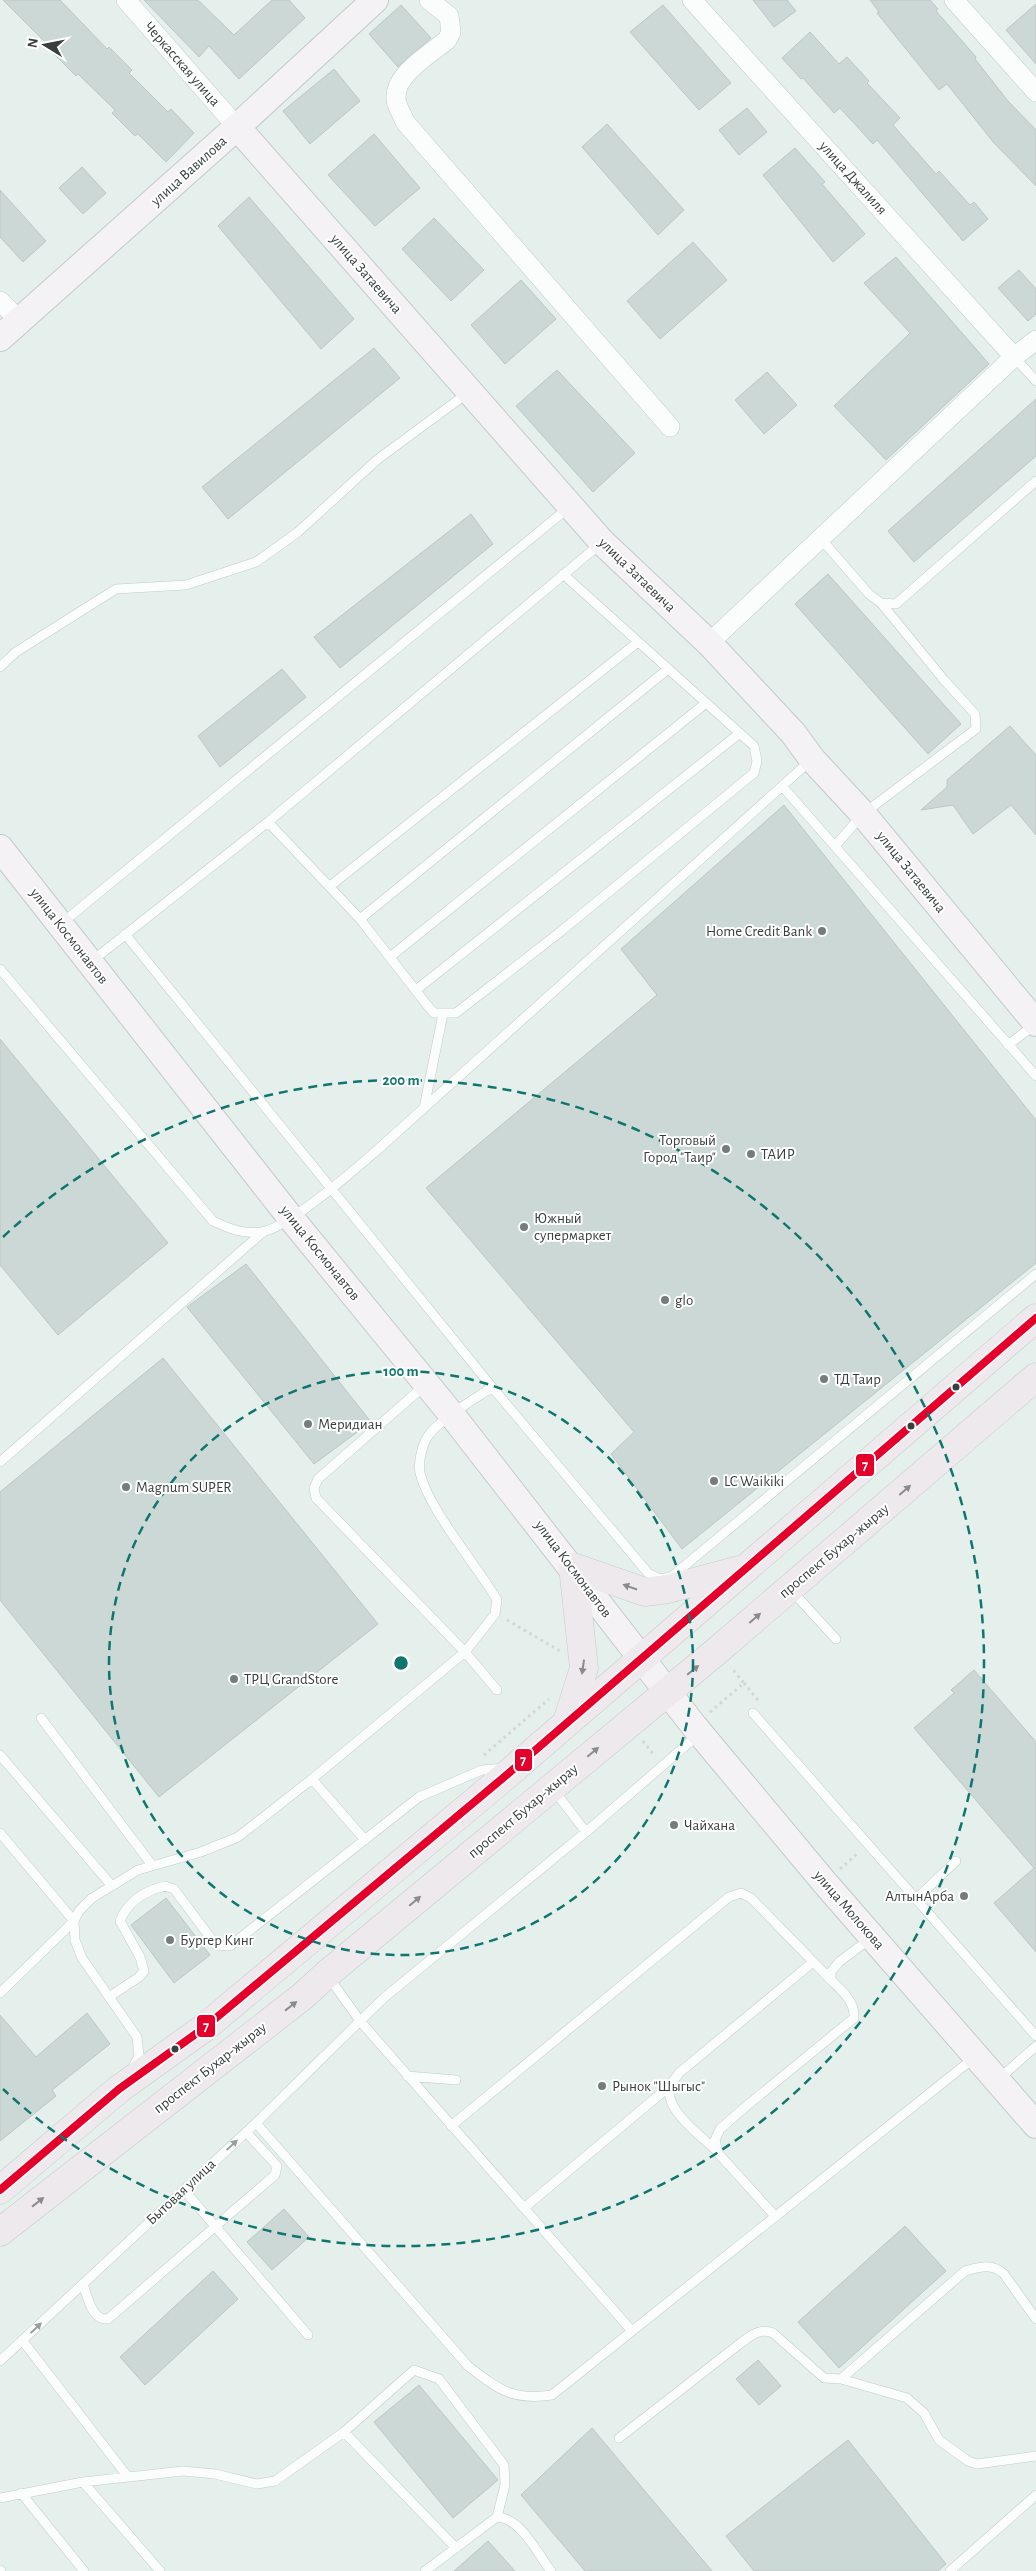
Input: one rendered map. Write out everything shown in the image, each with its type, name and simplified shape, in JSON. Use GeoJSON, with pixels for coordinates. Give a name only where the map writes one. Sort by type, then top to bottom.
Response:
{"type":"FeatureCollection","features":[{"type":"Feature","properties":{"kind":"main road"},"geometry":{"type":"LineString","coordinates":[[0,2190],[119,2089],[204,2028],[515,1768],[1036,1318]]}},
{"type":"Feature","properties":{"kind":"main road","name":"проспект Бухар-жырау"},"geometry":{"type":"LineString","coordinates":[[0,2232],[303,1996],[789,1588],[1036,1377]]}},
{"type":"Feature","properties":{"kind":"main road"},"geometry":{"type":"LineString","coordinates":[[567,1722],[584,1668],[572,1567],[645,1592],[668,1589],[745,1568]]}},
{"type":"Feature","properties":{"kind":"main road"},"geometry":{"type":"LineString","coordinates":[[119,2089],[141,2121]]}},
{"type":"Feature","properties":{"kind":"street","name":"Черкасская улица"},"geometry":{"type":"LineString","coordinates":[[126,0],[237,127]]}},
{"type":"Feature","properties":{"kind":"street","name":"улица Вавилова"},"geometry":{"type":"LineString","coordinates":[[0,338],[237,127],[375,0]]}},
{"type":"Feature","properties":{"kind":"street"},"geometry":{"type":"LineString","coordinates":[[429,0],[449,16],[451,32],[447,40],[404,76],[396,90],[397,104],[406,122],[670,427]]}},
{"type":"Feature","properties":{"kind":"street","name":"улица Джалиля"},"geometry":{"type":"LineString","coordinates":[[692,0],[1014,357]]}},
{"type":"Feature","properties":{"kind":"street"},"geometry":{"type":"LineString","coordinates":[[954,0],[1036,92]]}},
{"type":"Feature","properties":{"kind":"street","name":"улица Затаевича"},"geometry":{"type":"LineString","coordinates":[[237,127],[602,542],[709,643],[793,734],[812,758],[863,814],[1036,1024]]}},
{"type":"Feature","properties":{"kind":"street"},"geometry":{"type":"LineString","coordinates":[[0,301],[20,321]]}},
{"type":"Feature","properties":{"kind":"street"},"geometry":{"type":"LineString","coordinates":[[709,643],[1014,357],[1036,340]]}},
{"type":"Feature","properties":{"kind":"street","name":"улица Космонавтов"},"geometry":{"type":"LineString","coordinates":[[0,848],[290,1217],[452,1415],[667,1691]]}},
{"type":"Feature","properties":{"kind":"street","name":"улица Молокова"},"geometry":{"type":"LineString","coordinates":[[667,1691],[825,1883],[1036,2125]]}},
{"type":"Feature","properties":{"kind":"lane"},"geometry":{"type":"LineString","coordinates":[[1014,357],[1036,382]]}},
{"type":"Feature","properties":{"kind":"lane"},"geometry":{"type":"LineString","coordinates":[[0,667],[16,652],[116,589],[186,586],[256,562],[298,532],[378,459],[469,392]]}},
{"type":"Feature","properties":{"kind":"lane"},"geometry":{"type":"LineString","coordinates":[[881,603],[896,604],[1036,481]]}},
{"type":"Feature","properties":{"kind":"lane"},"geometry":{"type":"LineString","coordinates":[[60,925],[570,506]]}},
{"type":"Feature","properties":{"kind":"lane"},"geometry":{"type":"LineString","coordinates":[[821,539],[869,594],[881,603],[944,680],[975,714],[976,729],[863,814],[835,846]]}},
{"type":"Feature","properties":{"kind":"lane"},"geometry":{"type":"LineString","coordinates":[[90,962],[268,822],[602,542]]}},
{"type":"Feature","properties":{"kind":"lane"},"geometry":{"type":"LineString","coordinates":[[268,822],[360,919],[434,1013],[456,1014],[498,982],[754,773],[757,760],[754,746],[563,574]]}},
{"type":"Feature","properties":{"kind":"lane"},"geometry":{"type":"LineString","coordinates":[[330,886],[638,642]]}},
{"type":"Feature","properties":{"kind":"lane"},"geometry":{"type":"LineString","coordinates":[[360,919],[668,668]]}},
{"type":"Feature","properties":{"kind":"lane"},"geometry":{"type":"LineString","coordinates":[[390,957],[706,703]]}},
{"type":"Feature","properties":{"kind":"lane"},"geometry":{"type":"LineString","coordinates":[[416,990],[740,733]]}},
{"type":"Feature","properties":{"kind":"lane"},"geometry":{"type":"LineString","coordinates":[[0,1462],[263,1232],[290,1217],[332,1189],[812,758]]}},
{"type":"Feature","properties":{"kind":"lane"},"geometry":{"type":"LineString","coordinates":[[782,786],[1036,1076]]}},
{"type":"Feature","properties":{"kind":"lane"},"geometry":{"type":"LineString","coordinates":[[125,934],[492,1387],[648,1573],[660,1579],[671,1577],[1036,1274]]}},
{"type":"Feature","properties":{"kind":"lane"},"geometry":{"type":"LineString","coordinates":[[0,969],[213,1220],[236,1232],[263,1232]]}},
{"type":"Feature","properties":{"kind":"lane"},"geometry":{"type":"LineString","coordinates":[[424,1108],[442,1014]]}},
{"type":"Feature","properties":{"kind":"lane"},"geometry":{"type":"LineString","coordinates":[[1008,1045],[1036,1024]]}},
{"type":"Feature","properties":{"kind":"lane"},"geometry":{"type":"LineString","coordinates":[[427,1384],[318,1479],[314,1488],[316,1498],[465,1652],[497,1690]]}},
{"type":"Feature","properties":{"kind":"lane"},"geometry":{"type":"LineString","coordinates":[[0,1993],[74,1921],[79,1911],[92,1898],[152,1865],[201,1852],[238,1837],[312,1779],[465,1652],[495,1614],[497,1600],[427,1494],[420,1471],[421,1454],[428,1436],[452,1415],[492,1387]]}},
{"type":"Feature","properties":{"kind":"lane"},"geometry":{"type":"LineString","coordinates":[[789,1588],[836,1639]]}},
{"type":"Feature","properties":{"kind":"lane"},"geometry":{"type":"LineString","coordinates":[[753,1713],[1036,2036]]}},
{"type":"Feature","properties":{"kind":"lane"},"geometry":{"type":"LineString","coordinates":[[41,1718],[152,1865]]}},
{"type":"Feature","properties":{"kind":"lane","name":"Бытовая улица"},"geometry":{"type":"LineString","coordinates":[[0,2361],[256,2123],[385,1997],[586,1832],[700,1733]]}},
{"type":"Feature","properties":{"kind":"lane"},"geometry":{"type":"LineString","coordinates":[[0,1755],[112,1886]]}},
{"type":"Feature","properties":{"kind":"lane"},"geometry":{"type":"LineString","coordinates":[[108,1996],[139,1977],[144,1971],[140,1957],[120,1921],[124,1909],[138,1897],[164,1886],[174,1889],[216,1945],[230,1946],[419,1797],[482,1770],[515,1768]]}},
{"type":"Feature","properties":{"kind":"lane"},"geometry":{"type":"LineString","coordinates":[[312,1779],[365,1840]]}},
{"type":"Feature","properties":{"kind":"lane"},"geometry":{"type":"LineString","coordinates":[[552,1787],[586,1832]]}},
{"type":"Feature","properties":{"kind":"lane"},"geometry":{"type":"LineString","coordinates":[[0,1833],[74,1921],[75,1940],[82,1958],[136,2038],[139,2056],[119,2089]]}},
{"type":"Feature","properties":{"kind":"lane"},"geometry":{"type":"LineString","coordinates":[[916,1900],[956,1861]]}},
{"type":"Feature","properties":{"kind":"lane"},"geometry":{"type":"LineString","coordinates":[[451,2126],[730,1897],[741,1893],[751,1898],[814,1962],[850,2000],[855,2010],[854,2018],[720,2129],[714,2140],[718,2153]]}},
{"type":"Feature","properties":{"kind":"lane"},"geometry":{"type":"LineString","coordinates":[[831,1980],[831,1972],[839,1962],[872,1937]]}},
{"type":"Feature","properties":{"kind":"lane"},"geometry":{"type":"LineString","coordinates":[[524,2208],[670,2086],[679,2073],[814,1962]]}},
{"type":"Feature","properties":{"kind":"lane"},"geometry":{"type":"LineString","coordinates":[[327,1974],[360,2021],[632,2331]]}},
{"type":"Feature","properties":{"kind":"lane"},"geometry":{"type":"LineString","coordinates":[[998,2081],[1036,2046]]}},
{"type":"Feature","properties":{"kind":"lane"},"geometry":{"type":"LineString","coordinates":[[256,2123],[468,2366],[500,2390],[512,2395],[532,2398],[552,2395],[976,2056]]}},
{"type":"Feature","properties":{"kind":"lane"},"geometry":{"type":"LineString","coordinates":[[407,2076],[456,2080]]}},
{"type":"Feature","properties":{"kind":"lane"},"geometry":{"type":"LineString","coordinates":[[670,2086],[670,2098],[673,2109],[718,2153],[775,2216]]}},
{"type":"Feature","properties":{"kind":"lane"},"geometry":{"type":"LineString","coordinates":[[83,2284],[96,2315],[101,2320],[108,2319],[216,2226],[276,2171],[276,2166],[246,2132]]}},
{"type":"Feature","properties":{"kind":"lane"},"geometry":{"type":"LineString","coordinates":[[184,2190],[308,2335]]}},
{"type":"Feature","properties":{"kind":"lane"},"geometry":{"type":"LineString","coordinates":[[841,2379],[965,2271],[980,2267],[998,2268],[1036,2319]]}},
{"type":"Feature","properties":{"kind":"lane"},"geometry":{"type":"LineString","coordinates":[[619,2438],[742,2342],[758,2331],[766,2330],[773,2333],[824,2378],[841,2379],[907,2398],[924,2413],[939,2440],[968,2461],[977,2464],[1036,2456]]}},
{"type":"Feature","properties":{"kind":"lane"},"geometry":{"type":"LineString","coordinates":[[22,2340],[128,2477]]}},
{"type":"Feature","properties":{"kind":"lane"},"geometry":{"type":"LineString","coordinates":[[0,2498],[83,2482],[183,2471],[215,2474],[257,2484],[275,2481],[344,2432],[414,2370],[438,2379],[504,2465],[504,2485],[497,2516],[425,2571]]}},
{"type":"Feature","properties":{"kind":"lane"},"geometry":{"type":"LineString","coordinates":[[344,2432],[456,2548]]}},
{"type":"Feature","properties":{"kind":"lane"},"geometry":{"type":"LineString","coordinates":[[83,2482],[160,2571]]}},
{"type":"Feature","properties":{"kind":"lane"},"geometry":{"type":"LineString","coordinates":[[21,2493],[84,2571]]}},
{"type":"Feature","properties":{"kind":"lane"},"geometry":{"type":"LineString","coordinates":[[950,2571],[1036,2495]]}},
{"type":"Feature","properties":{"kind":"lane"},"geometry":{"type":"LineString","coordinates":[[497,2516],[506,2517],[515,2523],[551,2571]]}},
{"type":"Feature","properties":{"kind":"path"},"geometry":{"type":"LineString","coordinates":[[495,1614],[532,1633],[584,1668]]}},
{"type":"Feature","properties":{"kind":"path"},"geometry":{"type":"LineString","coordinates":[[744,1683],[762,1705]]}},
{"type":"Feature","properties":{"kind":"path"},"geometry":{"type":"LineString","coordinates":[[482,1757],[555,1694]]}},
{"type":"Feature","properties":{"kind":"path"},"geometry":{"type":"LineString","coordinates":[[825,1883],[868,1844]]}},
{"type":"Feature","properties":{"kind":"building"},"geometry":{"type":"Polygon","coordinates":[[[3,0],[60,0],[107,49],[109,47],[132,70],[129,73],[168,112],[171,109],[194,133],[166,162],[138,134],[135,136],[112,113],[115,110],[78,74],[76,76],[3,0]]]}},
{"type":"Feature","properties":{"kind":"building"},"geometry":{"type":"Polygon","coordinates":[[[144,0],[198,0],[234,35],[272,0],[289,0],[305,18],[239,79],[209,46],[199,57],[144,0]]]}},
{"type":"Feature","properties":{"kind":"building"},"geometry":{"type":"Polygon","coordinates":[[[753,0],[787,0],[796,11],[774,27],[753,0]]]}},
{"type":"Feature","properties":{"kind":"building"},"geometry":{"type":"Polygon","coordinates":[[[870,0],[930,0],[938,9],[936,11],[976,57],[975,59],[1008,101],[1036,130],[1036,186],[994,143],[947,84],[939,90],[877,13],[879,12],[870,0]]]}},
{"type":"Feature","properties":{"kind":"building"},"geometry":{"type":"Polygon","coordinates":[[[1036,4],[1036,64],[1006,30],[1036,4]]]}},
{"type":"Feature","properties":{"kind":"building"},"geometry":{"type":"Polygon","coordinates":[[[401,5],[431,38],[398,67],[369,34],[401,5]]]}},
{"type":"Feature","properties":{"kind":"building"},"geometry":{"type":"Polygon","coordinates":[[[663,5],[731,83],[699,110],[630,32],[663,5]]]}},
{"type":"Feature","properties":{"kind":"building"},"geometry":{"type":"Polygon","coordinates":[[[810,32],[839,64],[847,57],[869,81],[867,83],[900,118],[893,125],[936,174],[939,171],[970,205],[974,202],[988,219],[963,241],[877,140],[873,144],[840,108],[834,113],[803,78],[801,79],[782,58],[810,32]]]}},
{"type":"Feature","properties":{"kind":"building"},"geometry":{"type":"Polygon","coordinates":[[[334,69],[360,101],[310,144],[283,111],[334,69]]]}},
{"type":"Feature","properties":{"kind":"building"},"geometry":{"type":"Polygon","coordinates":[[[747,108],[767,132],[739,155],[719,130],[747,108]]]}},
{"type":"Feature","properties":{"kind":"building"},"geometry":{"type":"Polygon","coordinates":[[[607,124],[684,210],[658,235],[582,147],[607,124]]]}},
{"type":"Feature","properties":{"kind":"building"},"geometry":{"type":"Polygon","coordinates":[[[374,134],[420,188],[375,226],[328,175],[374,134]]]}},
{"type":"Feature","properties":{"kind":"building"},"geometry":{"type":"Polygon","coordinates":[[[795,148],[825,182],[822,184],[865,234],[833,262],[763,175],[795,148]]]}},
{"type":"Feature","properties":{"kind":"building"},"geometry":{"type":"Polygon","coordinates":[[[82,167],[106,193],[83,214],[59,188],[82,167]]]}},
{"type":"Feature","properties":{"kind":"building"},"geometry":{"type":"Polygon","coordinates":[[[0,190],[46,241],[23,262],[0,237],[0,190]]]}},
{"type":"Feature","properties":{"kind":"building"},"geometry":{"type":"Polygon","coordinates":[[[249,197],[354,319],[321,349],[218,226],[249,197]]]}},
{"type":"Feature","properties":{"kind":"building"},"geometry":{"type":"Polygon","coordinates":[[[434,218],[484,270],[451,301],[402,249],[434,218]]]}},
{"type":"Feature","properties":{"kind":"building"},"geometry":{"type":"Polygon","coordinates":[[[693,242],[727,280],[660,339],[627,301],[693,242]]]}},
{"type":"Feature","properties":{"kind":"building"},"geometry":{"type":"Polygon","coordinates":[[[896,257],[989,364],[886,460],[834,406],[910,333],[864,283],[896,257]]]}},
{"type":"Feature","properties":{"kind":"building"},"geometry":{"type":"Polygon","coordinates":[[[1019,270],[1036,289],[1036,314],[1028,321],[998,288],[1019,270]]]}},
{"type":"Feature","properties":{"kind":"building"},"geometry":{"type":"Polygon","coordinates":[[[521,280],[556,319],[505,364],[471,325],[521,280]]]}},
{"type":"Feature","properties":{"kind":"building"},"geometry":{"type":"Polygon","coordinates":[[[374,348],[400,378],[228,519],[202,487],[374,348]]]}},
{"type":"Feature","properties":{"kind":"building"},"geometry":{"type":"Polygon","coordinates":[[[557,370],[635,453],[593,492],[516,406],[557,370]]]}},
{"type":"Feature","properties":{"kind":"building"},"geometry":{"type":"Polygon","coordinates":[[[767,372],[797,405],[764,434],[735,400],[767,372]]]}},
{"type":"Feature","properties":{"kind":"building"},"geometry":{"type":"Polygon","coordinates":[[[1036,399],[1036,456],[914,562],[888,531],[1036,399]]]}},
{"type":"Feature","properties":{"kind":"building"},"geometry":{"type":"Polygon","coordinates":[[[471,514],[493,544],[340,668],[314,637],[471,514]]]}},
{"type":"Feature","properties":{"kind":"building"},"geometry":{"type":"Polygon","coordinates":[[[828,574],[961,724],[928,754],[795,604],[828,574]]]}},
{"type":"Feature","properties":{"kind":"building"},"geometry":{"type":"Polygon","coordinates":[[[282,669],[306,697],[220,767],[198,736],[282,669]]]}},
{"type":"Feature","properties":{"kind":"building"},"geometry":{"type":"Polygon","coordinates":[[[1010,726],[1036,755],[1036,835],[1011,805],[973,834],[953,805],[921,810],[947,787],[947,780],[1010,726]]]}},
{"type":"Feature","properties":{"kind":"building","name":"ТАИР"},"geometry":{"type":"Polygon","coordinates":[[[784,805],[1036,1120],[1036,1263],[682,1549],[611,1454],[634,1432],[426,1188],[657,995],[621,949],[784,805]]]}},
{"type":"Feature","properties":{"kind":"building"},"geometry":{"type":"Polygon","coordinates":[[[0,1039],[168,1243],[58,1335],[0,1265],[0,1039]]]}},
{"type":"Feature","properties":{"kind":"building"},"geometry":{"type":"Polygon","coordinates":[[[246,1264],[371,1422],[314,1464],[187,1307],[246,1264]]]}},
{"type":"Feature","properties":{"kind":"building"},"geometry":{"type":"Polygon","coordinates":[[[163,1358],[378,1624],[159,1797],[0,1600],[0,1492],[163,1358]]]}},
{"type":"Feature","properties":{"kind":"building"},"geometry":{"type":"Polygon","coordinates":[[[974,1670],[1036,1742],[1036,1952],[994,1903],[1034,1868],[914,1728],[954,1693],[951,1690],[974,1670]]]}},
{"type":"Feature","properties":{"kind":"building","name":"Бургер Кинг"},"geometry":{"type":"Polygon","coordinates":[[[166,1898],[210,1955],[174,1983],[131,1925],[166,1898]]]}},
{"type":"Feature","properties":{"kind":"building"},"geometry":{"type":"Polygon","coordinates":[[[87,2013],[110,2044],[52,2090],[56,2096],[0,2141],[0,2015],[36,2057],[87,2013]]]}},
{"type":"Feature","properties":{"kind":"building"},"geometry":{"type":"Polygon","coordinates":[[[284,2209],[309,2237],[272,2270],[247,2242],[284,2209]]]}},
{"type":"Feature","properties":{"kind":"building"},"geometry":{"type":"Polygon","coordinates":[[[905,2226],[946,2271],[839,2368],[798,2322],[905,2226]]]}},
{"type":"Feature","properties":{"kind":"building"},"geometry":{"type":"Polygon","coordinates":[[[213,2271],[238,2299],[145,2385],[120,2357],[213,2271]]]}},
{"type":"Feature","properties":{"kind":"building"},"geometry":{"type":"Polygon","coordinates":[[[758,2360],[781,2386],[759,2405],[736,2379],[758,2360]]]}},
{"type":"Feature","properties":{"kind":"building"},"geometry":{"type":"Polygon","coordinates":[[[419,2385],[498,2480],[453,2518],[374,2422],[419,2385]]]}},
{"type":"Feature","properties":{"kind":"building"},"geometry":{"type":"Polygon","coordinates":[[[592,2428],[712,2571],[585,2571],[521,2495],[592,2428]]]}},
{"type":"Feature","properties":{"kind":"building"},"geometry":{"type":"Polygon","coordinates":[[[848,2440],[946,2564],[938,2571],[754,2571],[726,2536],[848,2440]]]}},
{"type":"Feature","properties":{"kind":"building"},"geometry":{"type":"Polygon","coordinates":[[[488,2541],[515,2571],[454,2571],[488,2541]]]}},
{"type":"Feature","properties":{"kind":"transit line","name":"7"},"geometry":{"type":"LineString","coordinates":[[0,2190],[119,2089],[204,2028],[503,1778],[1036,1318]]}},
{"type":"Feature","properties":{"kind":"place","name":"Home Credit Bank"},"geometry":{"type":"Point","coordinates":[822,931]}},
{"type":"Feature","properties":{"kind":"place","name":"Торговый Город \"Таир\""},"geometry":{"type":"Point","coordinates":[726,1149]}},
{"type":"Feature","properties":{"kind":"place","name":"ТАИР"},"geometry":{"type":"Point","coordinates":[751,1154]}},
{"type":"Feature","properties":{"kind":"place","name":"Южный супермаркет"},"geometry":{"type":"Point","coordinates":[524,1227]}},
{"type":"Feature","properties":{"kind":"place","name":"glo"},"geometry":{"type":"Point","coordinates":[665,1300]}},
{"type":"Feature","properties":{"kind":"place","name":"ТД Таир"},"geometry":{"type":"Point","coordinates":[824,1379]}},
{"type":"Feature","properties":{"kind":"place","name":"Меридиан"},"geometry":{"type":"Point","coordinates":[308,1424]}},
{"type":"Feature","properties":{"kind":"place","name":"LC Waikiki"},"geometry":{"type":"Point","coordinates":[714,1481]}},
{"type":"Feature","properties":{"kind":"place","name":"Magnum SUPER"},"geometry":{"type":"Point","coordinates":[126,1487]}},
{"type":"Feature","properties":{"kind":"place","name":"ТРЦ GrandStore"},"geometry":{"type":"Point","coordinates":[234,1679]}},
{"type":"Feature","properties":{"kind":"place","name":"Чайхана"},"geometry":{"type":"Point","coordinates":[674,1825]}},
{"type":"Feature","properties":{"kind":"place","name":"АлтынАрба"},"geometry":{"type":"Point","coordinates":[964,1896]}},
{"type":"Feature","properties":{"kind":"place","name":"Бургер Кинг"},"geometry":{"type":"Point","coordinates":[170,1940]}},
{"type":"Feature","properties":{"kind":"place","name":"Рынок \"Шыгыс\""},"geometry":{"type":"Point","coordinates":[602,2086]}}]}
